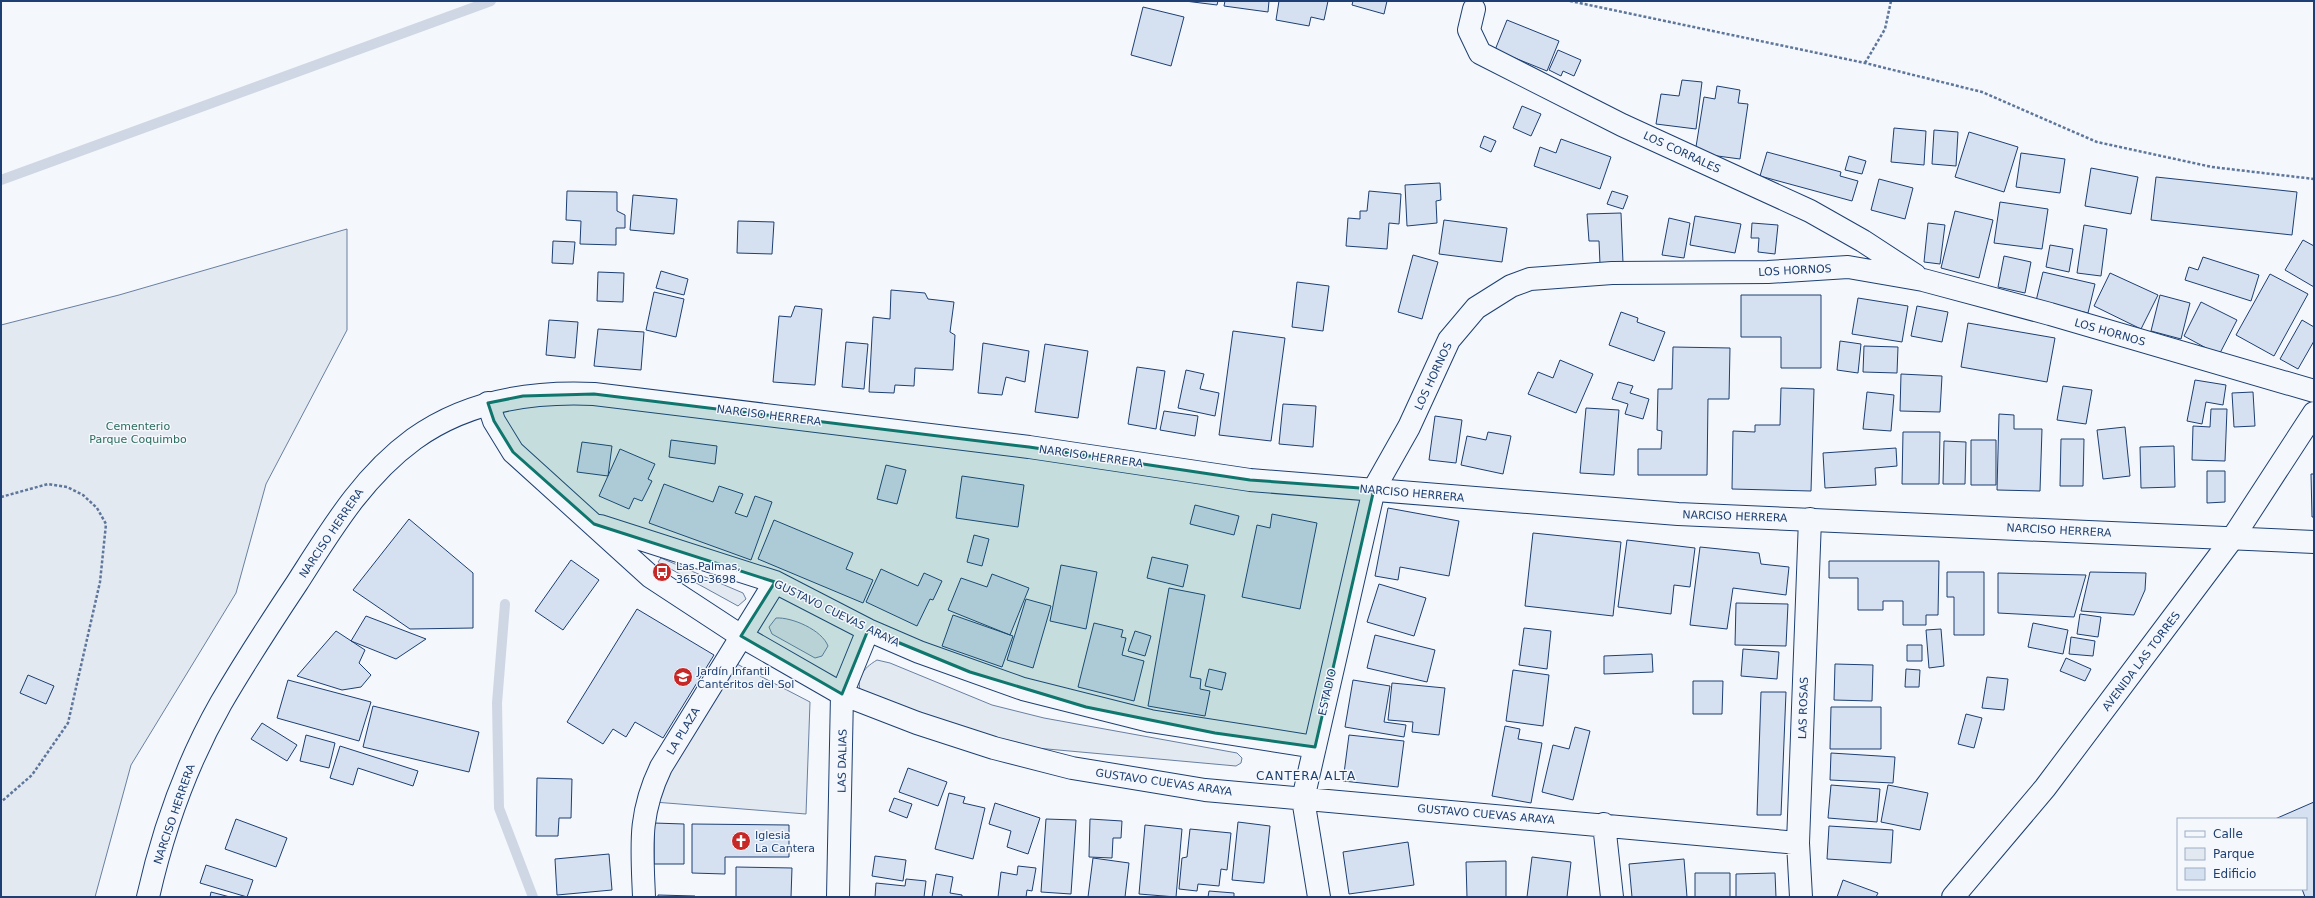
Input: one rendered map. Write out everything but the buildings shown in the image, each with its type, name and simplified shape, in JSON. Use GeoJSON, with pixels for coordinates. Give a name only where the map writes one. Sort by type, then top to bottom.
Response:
{"type":"FeatureCollection","features":[{"type":"Feature","properties":{"kind":"street","name":"LOS CORRALES"},"geometry":{"type":"LineString","coordinates":[[1474,9],[1469,30],[1480,53],[1622,125],[1810,211],[1863,241],[1923,280]]}},
{"type":"Feature","properties":{"kind":"street","name":"LOS HORNOS"},"geometry":{"type":"LineString","coordinates":[[1374,489],[1409,427],[1449,340],[1476,308],[1511,286],[1530,279],[1612,273],[1768,272],[1848,267],[1923,280],[2066,318],[2314,391]]}},
{"type":"Feature","properties":{"kind":"street","name":"NARCISO HERRERA"},"geometry":{"type":"LineString","coordinates":[[148,897],[165,834],[180,790],[220,704],[343,512],[364,485],[388,460],[415,438],[444,421],[488,404],[523,396],[559,392],[594,394],[1029,447],[1250,480],[1678,514],[2314,542]]}},
{"type":"Feature","properties":{"kind":"street","name":"GUSTAVO CUEVAS ARAYA"},"geometry":{"type":"LineString","coordinates":[[488,404],[494,421],[513,452],[651,577],[741,636],[842,694],[917,723],[994,748],[1072,768],[1205,790],[1604,824],[1798,843]]}},
{"type":"Feature","properties":{"kind":"street","name":"AVENIDA LAS TORRES"},"geometry":{"type":"LineString","coordinates":[[1953,897],[2045,788],[2232,538],[2314,413]]}},
{"type":"Feature","properties":{"kind":"street","name":"ESTADIO"},"geometry":{"type":"LineString","coordinates":[[1319,897],[1303,798],[1374,489]]}},
{"type":"Feature","properties":{"kind":"street","name":"LAS ROSAS"},"geometry":{"type":"LineString","coordinates":[[1801,897],[1798,843],[1810,519]]}},
{"type":"Feature","properties":{"kind":"street","name":"GUSTAVO CUEVAS ARAYA"},"geometry":{"type":"LineString","coordinates":[[594,524],[775,582],[868,630],[970,672],[1023,689],[1086,707],[1201,730],[1281,740],[1315,747]]}},
{"type":"Feature","properties":{"kind":"street","name":"LA PLAZA"},"geometry":{"type":"LineString","coordinates":[[644,897],[641,832],[646,801],[653,784],[775,582]]}},
{"type":"Feature","properties":{"kind":"street","name":"LAS DALIAS"},"geometry":{"type":"LineString","coordinates":[[838,897],[842,694],[868,630]]}},
{"type":"Feature","properties":{"kind":"street"},"geometry":{"type":"LineString","coordinates":[[1604,824],[1612,897]]}},
{"type":"Feature","properties":{"kind":"path"},"geometry":{"type":"LineString","coordinates":[[1570,1],[1865,63],[1982,92],[2097,142],[2212,167],[2314,179]]}},
{"type":"Feature","properties":{"kind":"path"},"geometry":{"type":"LineString","coordinates":[[1865,63],[1885,29],[1891,1]]}},
{"type":"Feature","properties":{"kind":"path"},"geometry":{"type":"LineString","coordinates":[[1,497],[48,484],[67,487],[83,495],[97,508],[106,524],[100,582],[68,723],[32,775],[1,802]]}},
{"type":"Feature","properties":{"kind":"highlighted area"},"geometry":{"type":"Polygon","coordinates":[[[594,394],[1029,447],[1250,480],[1374,489],[1315,747],[1215,733],[1086,707],[970,672],[868,630],[842,694],[741,636],[775,582],[594,524],[513,452],[494,421],[488,403],[523,396],[594,394]]]}},
{"type":"Feature","properties":{"kind":"green space","name":"Cementerio Parque Coquimbo"},"geometry":{"type":"Polygon","coordinates":[[[347,229],[347,330],[266,484],[236,593],[131,765],[95,897],[1,897],[1,325],[119,295],[347,229]]]}},
{"type":"Feature","properties":{"kind":"green space"},"geometry":{"type":"Polygon","coordinates":[[[661,558],[743,593],[746,599],[738,606],[658,562],[661,558]]]}},
{"type":"Feature","properties":{"kind":"green space"},"geometry":{"type":"Polygon","coordinates":[[[776,618],[783,618],[798,622],[820,635],[828,646],[822,656],[815,658],[772,634],[769,627],[776,618]]]}},
{"type":"Feature","properties":{"kind":"green space"},"geometry":{"type":"Polygon","coordinates":[[[877,660],[890,663],[992,705],[1044,718],[1237,753],[1242,758],[1241,763],[1236,766],[1025,747],[862,696],[859,684],[861,675],[867,667],[877,660]]]}},
{"type":"Feature","properties":{"kind":"green space"},"geometry":{"type":"Polygon","coordinates":[[[735,663],[810,702],[806,814],[654,802],[676,759],[735,663]]]}},
{"type":"Feature","properties":{"kind":"waterway"},"geometry":{"type":"LineString","coordinates":[[1,180],[491,1]]}},
{"type":"Feature","properties":{"kind":"waterway"},"geometry":{"type":"LineString","coordinates":[[505,604],[497,703],[499,808],[533,897]]}},
{"type":"Feature","properties":{"kind":"place","name":"Las Palmas, 3650-3698"},"geometry":{"type":"Point","coordinates":[662,572]}},
{"type":"Feature","properties":{"kind":"place","name":"Jardín Infantil Canteritos del Sol"},"geometry":{"type":"Point","coordinates":[683,677]}},
{"type":"Feature","properties":{"kind":"place","name":"Iglesia La Cantera"},"geometry":{"type":"Point","coordinates":[741,841]}},
{"type":"Feature","properties":{"kind":"district","name":"CANTERA ALTA"},"geometry":{"type":"Point","coordinates":[1306,776]}}]}
